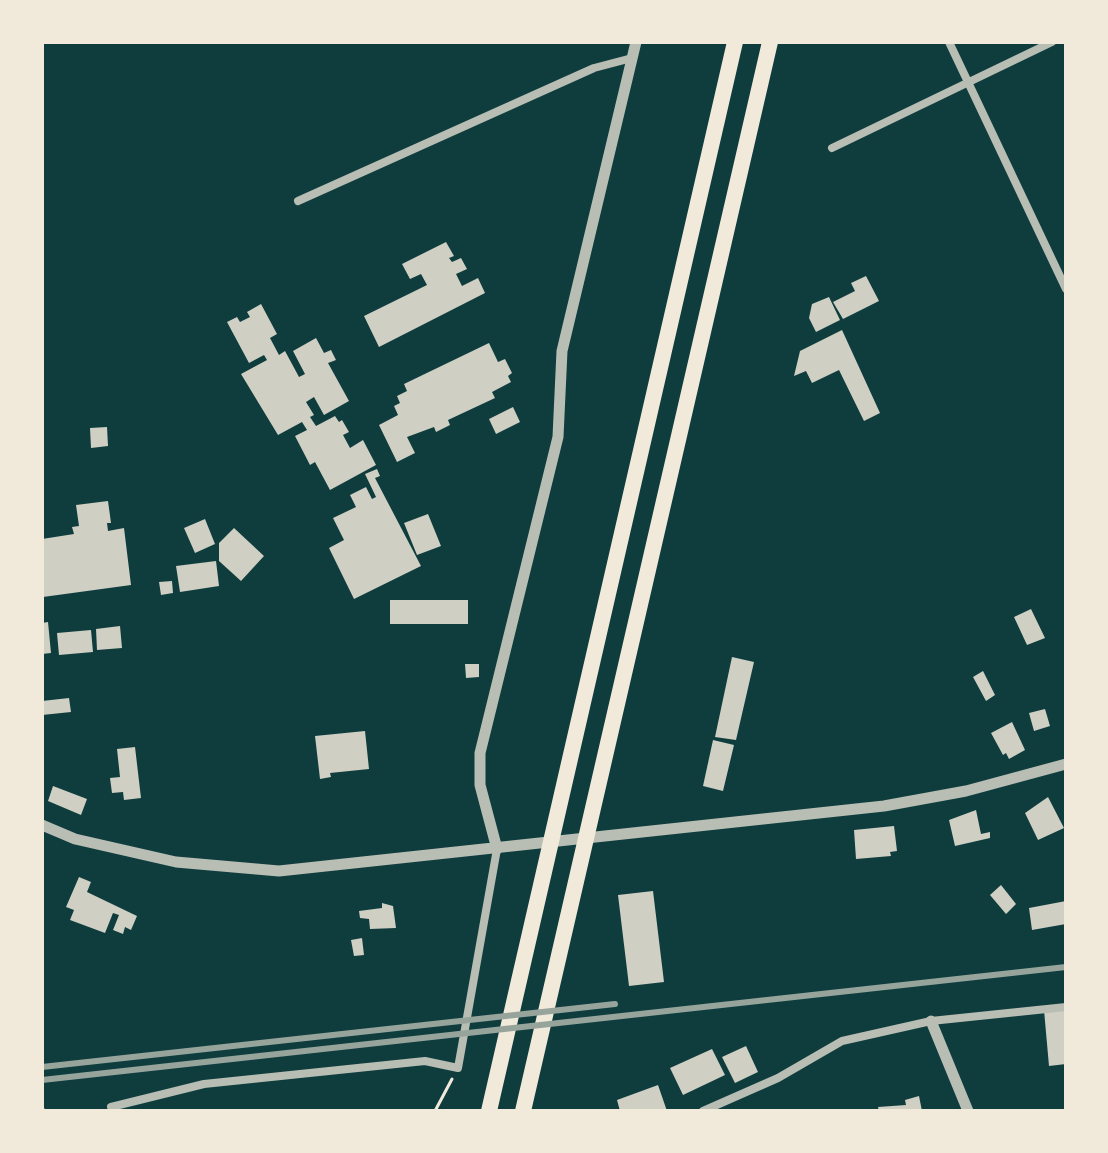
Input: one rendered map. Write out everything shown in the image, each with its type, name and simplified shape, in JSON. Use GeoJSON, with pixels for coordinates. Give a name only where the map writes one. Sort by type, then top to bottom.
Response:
{"type":"FeatureCollection","features":[{"type":"Feature","properties":{"kind":"highway"},"geometry":{"type":"LineString","coordinates":[[489,1111],[735,42]]}},
{"type":"Feature","properties":{"kind":"highway"},"geometry":{"type":"LineString","coordinates":[[523,1111],[770,42]]}},
{"type":"Feature","properties":{"kind":"street"},"geometry":{"type":"LineString","coordinates":[[111,1107],[204,1084],[425,1061],[458,1068],[497,849],[480,785],[480,753],[558,437],[562,351],[636,42]]}},
{"type":"Feature","properties":{"kind":"street"},"geometry":{"type":"LineString","coordinates":[[949,42],[1066,289]]}},
{"type":"Feature","properties":{"kind":"street"},"geometry":{"type":"LineString","coordinates":[[832,148],[1052,42]]}},
{"type":"Feature","properties":{"kind":"street"},"geometry":{"type":"LineString","coordinates":[[298,201],[594,68],[632,58]]}},
{"type":"Feature","properties":{"kind":"street"},"geometry":{"type":"LineString","coordinates":[[42,825],[75,839],[176,862],[279,871],[884,806],[966,791],[1066,764]]}},
{"type":"Feature","properties":{"kind":"street"},"geometry":{"type":"LineString","coordinates":[[703,1111],[778,1078],[842,1041],[931,1021],[1066,1007]]}},
{"type":"Feature","properties":{"kind":"street"},"geometry":{"type":"LineString","coordinates":[[931,1021],[968,1111]]}},
{"type":"Feature","properties":{"kind":"path"},"geometry":{"type":"LineString","coordinates":[[435,1111],[458,1068]]}},
{"type":"Feature","properties":{"kind":"building"},"geometry":{"type":"Polygon","coordinates":[[[446,242],[454,256],[449,258],[452,262],[461,258],[467,269],[456,274],[462,286],[478,278],[485,293],[379,347],[364,316],[427,285],[421,274],[410,279],[402,264],[446,242]]]}},
{"type":"Feature","properties":{"kind":"building"},"geometry":{"type":"Polygon","coordinates":[[[866,276],[879,301],[843,319],[833,302],[855,291],[851,283],[866,276]]]}},
{"type":"Feature","properties":{"kind":"building"},"geometry":{"type":"Polygon","coordinates":[[[829,297],[840,320],[816,332],[809,318],[812,304],[829,297]]]}},
{"type":"Feature","properties":{"kind":"building"},"geometry":{"type":"Polygon","coordinates":[[[261,304],[277,334],[270,338],[279,355],[285,351],[299,377],[305,374],[293,351],[316,338],[324,353],[331,350],[336,360],[328,363],[349,401],[324,415],[314,397],[306,402],[314,415],[310,417],[316,426],[335,416],[339,422],[342,420],[349,432],[343,435],[350,448],[363,440],[376,465],[330,490],[315,462],[310,465],[295,436],[307,430],[302,422],[278,435],[241,374],[267,360],[264,355],[249,363],[227,322],[237,317],[240,322],[250,317],[247,312],[261,304]]]}},
{"type":"Feature","properties":{"kind":"building"},"geometry":{"type":"Polygon","coordinates":[[[842,330],[880,413],[864,421],[839,370],[812,383],[806,371],[794,376],[800,351],[842,330]]]}},
{"type":"Feature","properties":{"kind":"building"},"geometry":{"type":"Polygon","coordinates":[[[489,343],[498,362],[505,359],[512,373],[508,376],[511,382],[492,392],[495,398],[448,420],[450,425],[436,432],[434,427],[407,437],[415,453],[397,462],[379,425],[398,415],[394,406],[400,403],[397,396],[407,391],[404,384],[489,343]]]}},
{"type":"Feature","properties":{"kind":"building"},"geometry":{"type":"Polygon","coordinates":[[[513,407],[520,422],[496,434],[489,419],[513,407]]]}},
{"type":"Feature","properties":{"kind":"building"},"geometry":{"type":"Polygon","coordinates":[[[107,427],[108,446],[91,448],[90,428],[107,427]]]}},
{"type":"Feature","properties":{"kind":"building"},"geometry":{"type":"Polygon","coordinates":[[[377,469],[380,476],[375,478],[421,566],[354,599],[329,548],[344,540],[333,518],[356,507],[350,495],[366,487],[372,499],[376,497],[365,474],[377,469]]]}},
{"type":"Feature","properties":{"kind":"building"},"geometry":{"type":"Polygon","coordinates":[[[108,501],[111,523],[107,523],[108,531],[124,528],[131,585],[43,597],[42,539],[74,534],[72,527],[79,526],[76,505],[108,501]]]}},
{"type":"Feature","properties":{"kind":"building"},"geometry":{"type":"Polygon","coordinates":[[[428,514],[441,546],[417,555],[404,523],[428,514]]]}},
{"type":"Feature","properties":{"kind":"building"},"geometry":{"type":"Polygon","coordinates":[[[205,519],[215,544],[195,553],[184,528],[205,519]]]}},
{"type":"Feature","properties":{"kind":"building"},"geometry":{"type":"Polygon","coordinates":[[[234,528],[264,556],[241,581],[219,561],[219,543],[234,528]]]}},
{"type":"Feature","properties":{"kind":"building"},"geometry":{"type":"Polygon","coordinates":[[[216,561],[219,586],[180,592],[176,566],[216,561]]]}},
{"type":"Feature","properties":{"kind":"building"},"geometry":{"type":"Polygon","coordinates":[[[172,581],[173,593],[161,595],[159,582],[172,581]]]}},
{"type":"Feature","properties":{"kind":"building"},"geometry":{"type":"Polygon","coordinates":[[[390,600],[468,600],[468,624],[390,624],[390,600]]]}},
{"type":"Feature","properties":{"kind":"building"},"geometry":{"type":"Polygon","coordinates":[[[1031,609],[1045,638],[1027,645],[1014,617],[1031,609]]]}},
{"type":"Feature","properties":{"kind":"building"},"geometry":{"type":"Polygon","coordinates":[[[48,622],[51,653],[42,654],[42,623],[48,622]]]}},
{"type":"Feature","properties":{"kind":"building"},"geometry":{"type":"Polygon","coordinates":[[[120,626],[122,648],[97,650],[96,629],[120,626]]]}},
{"type":"Feature","properties":{"kind":"building"},"geometry":{"type":"Polygon","coordinates":[[[91,630],[93,652],[59,655],[57,633],[91,630]]]}},
{"type":"Feature","properties":{"kind":"building"},"geometry":{"type":"Polygon","coordinates":[[[732,657],[754,662],[736,740],[715,737],[732,657]]]}},
{"type":"Feature","properties":{"kind":"building"},"geometry":{"type":"Polygon","coordinates":[[[465,664],[479,664],[479,677],[466,678],[465,664]]]}},
{"type":"Feature","properties":{"kind":"building"},"geometry":{"type":"Polygon","coordinates":[[[983,671],[995,695],[986,701],[973,677],[983,671]]]}},
{"type":"Feature","properties":{"kind":"building"},"geometry":{"type":"Polygon","coordinates":[[[69,698],[71,712],[42,715],[42,701],[69,698]]]}},
{"type":"Feature","properties":{"kind":"building"},"geometry":{"type":"Polygon","coordinates":[[[1045,709],[1050,726],[1034,731],[1029,713],[1045,709]]]}},
{"type":"Feature","properties":{"kind":"building"},"geometry":{"type":"Polygon","coordinates":[[[1012,722],[1025,750],[1009,759],[1006,753],[1003,755],[991,733],[1012,722]]]}},
{"type":"Feature","properties":{"kind":"building"},"geometry":{"type":"Polygon","coordinates":[[[365,731],[369,769],[330,773],[331,777],[320,779],[315,736],[365,731]]]}},
{"type":"Feature","properties":{"kind":"building"},"geometry":{"type":"Polygon","coordinates":[[[713,740],[734,745],[723,791],[703,786],[713,740]]]}},
{"type":"Feature","properties":{"kind":"building"},"geometry":{"type":"Polygon","coordinates":[[[135,747],[141,798],[124,800],[123,792],[112,793],[110,778],[120,777],[117,749],[135,747]]]}},
{"type":"Feature","properties":{"kind":"building"},"geometry":{"type":"Polygon","coordinates":[[[53,786],[87,799],[81,815],[48,801],[53,786]]]}},
{"type":"Feature","properties":{"kind":"building"},"geometry":{"type":"Polygon","coordinates":[[[1048,797],[1064,828],[1038,840],[1025,813],[1048,797]]]}},
{"type":"Feature","properties":{"kind":"building"},"geometry":{"type":"Polygon","coordinates":[[[976,810],[981,834],[990,832],[990,838],[955,846],[949,820],[976,810]]]}},
{"type":"Feature","properties":{"kind":"building"},"geometry":{"type":"Polygon","coordinates":[[[894,826],[897,851],[890,852],[891,856],[856,859],[854,830],[894,826]]]}},
{"type":"Feature","properties":{"kind":"building"},"geometry":{"type":"Polygon","coordinates":[[[79,877],[91,882],[87,892],[137,916],[131,930],[125,927],[123,934],[113,930],[119,915],[113,913],[105,933],[70,920],[74,910],[66,907],[79,877]]]}},
{"type":"Feature","properties":{"kind":"building"},"geometry":{"type":"Polygon","coordinates":[[[1001,885],[1016,904],[1006,914],[990,895],[1001,885]]]}},
{"type":"Feature","properties":{"kind":"building"},"geometry":{"type":"Polygon","coordinates":[[[653,891],[664,982],[629,986],[618,895],[653,891]]]}},
{"type":"Feature","properties":{"kind":"building"},"geometry":{"type":"Polygon","coordinates":[[[1066,901],[1066,924],[1032,930],[1029,908],[1066,901]]]}},
{"type":"Feature","properties":{"kind":"building"},"geometry":{"type":"Polygon","coordinates":[[[382,903],[393,906],[396,928],[370,929],[369,919],[360,918],[359,911],[382,908],[382,903]]]}},
{"type":"Feature","properties":{"kind":"building"},"geometry":{"type":"Polygon","coordinates":[[[362,938],[364,955],[354,956],[351,940],[362,938]]]}},
{"type":"Feature","properties":{"kind":"building"},"geometry":{"type":"Polygon","coordinates":[[[1066,1008],[1066,1064],[1049,1066],[1044,1010],[1066,1008]]]}},
{"type":"Feature","properties":{"kind":"building"},"geometry":{"type":"Polygon","coordinates":[[[746,1046],[758,1072],[735,1083],[722,1057],[746,1046]]]}},
{"type":"Feature","properties":{"kind":"building"},"geometry":{"type":"Polygon","coordinates":[[[712,1049],[725,1075],[683,1095],[670,1068],[712,1049]]]}},
{"type":"Feature","properties":{"kind":"building"},"geometry":{"type":"Polygon","coordinates":[[[658,1085],[667,1111],[620,1111],[617,1100],[658,1085]]]}},
{"type":"Feature","properties":{"kind":"building"},"geometry":{"type":"Polygon","coordinates":[[[919,1096],[922,1111],[879,1111],[878,1107],[906,1105],[905,1100],[919,1096]]]}},
{"type":"Feature","properties":{"kind":"railway"},"geometry":{"type":"LineString","coordinates":[[42,1080],[1066,967]]}},
{"type":"Feature","properties":{"kind":"railway"},"geometry":{"type":"LineString","coordinates":[[42,1067],[615,1004]]}}]}
